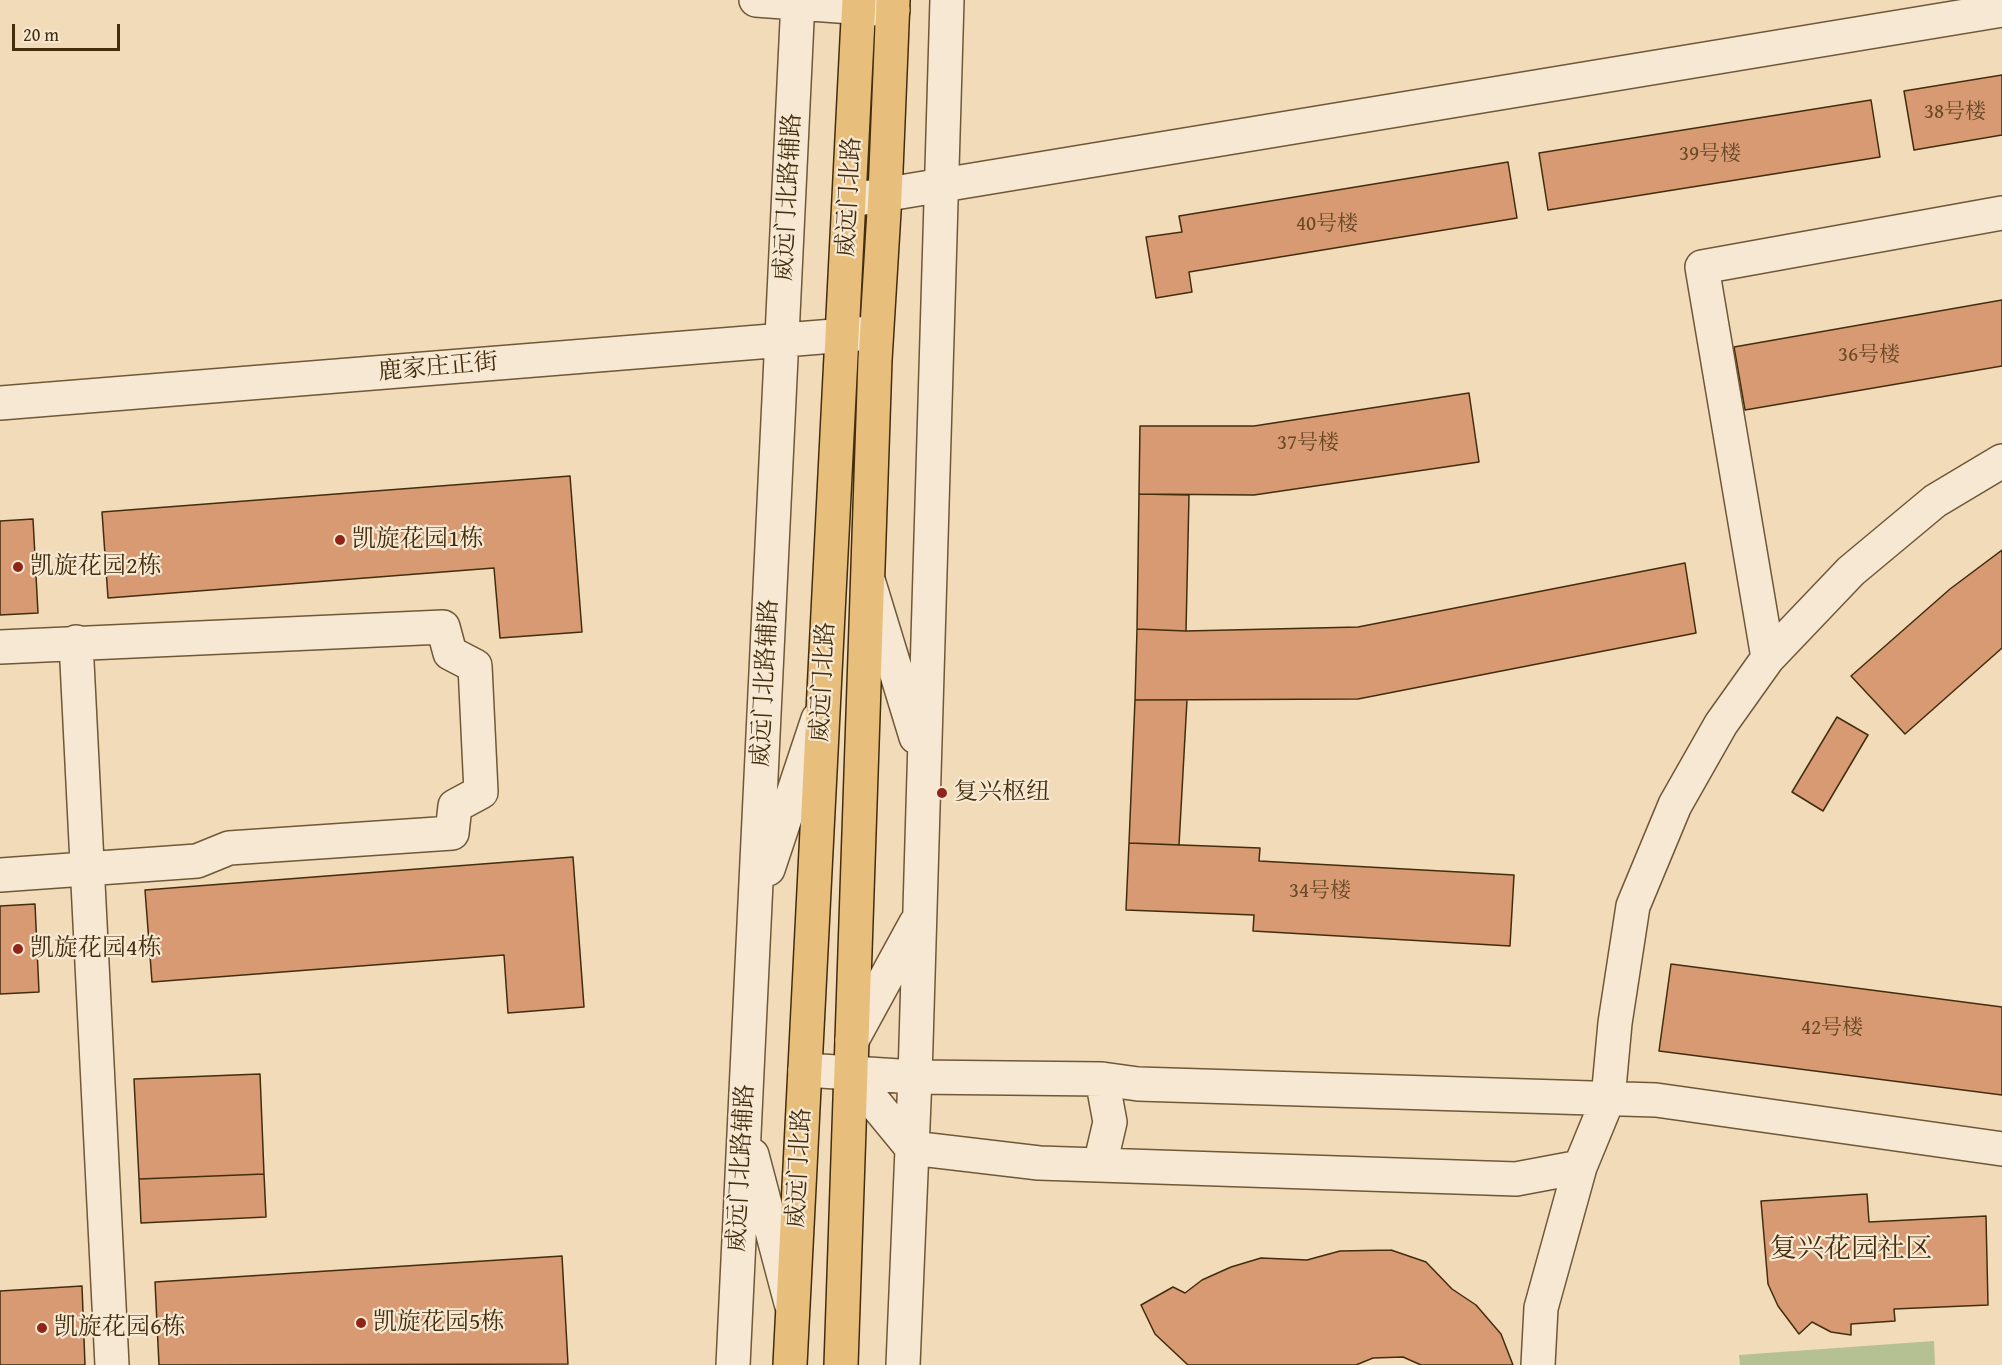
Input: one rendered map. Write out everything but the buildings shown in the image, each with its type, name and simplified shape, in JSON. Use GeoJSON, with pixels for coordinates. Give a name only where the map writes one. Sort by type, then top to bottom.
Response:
{"type":"FeatureCollection","features":[{"type":"Feature","properties":{"kind":"main road","name":"威远门北路"},"geometry":{"type":"LineString","coordinates":[[790,1365],[859,4]]}},
{"type":"Feature","properties":{"kind":"main road","name":"威远门北路"},"geometry":{"type":"LineString","coordinates":[[841,1365],[876,333],[885,195],[893,5]]}},
{"type":"Feature","properties":{"kind":"street"},"geometry":{"type":"LineString","coordinates":[[756,0],[893,5]]}},
{"type":"Feature","properties":{"kind":"street"},"geometry":{"type":"LineString","coordinates":[[903,1365],[915,1077],[947,0]]}},
{"type":"Feature","properties":{"kind":"street","name":"威远门北路辅路"},"geometry":{"type":"LineString","coordinates":[[733,1365],[798,2]]}},
{"type":"Feature","properties":{"kind":"street"},"geometry":{"type":"LineString","coordinates":[[850,200],[2002,10]]}},
{"type":"Feature","properties":{"kind":"street"},"geometry":{"type":"LineString","coordinates":[[1768,658],[1702,267],[2002,213]]}},
{"type":"Feature","properties":{"kind":"street","name":"鹿家庄正街"},"geometry":{"type":"LineString","coordinates":[[0,404],[876,333]]}},
{"type":"Feature","properties":{"kind":"street"},"geometry":{"type":"LineString","coordinates":[[1538,1365],[1540,1308],[1580,1167],[1608,1099],[1615,1023],[1633,906],[1675,805],[1721,724],[1768,658],[1851,572],[1935,501],[2002,461]]}},
{"type":"Feature","properties":{"kind":"street"},"geometry":{"type":"LineString","coordinates":[[867,577],[924,762]]}},
{"type":"Feature","properties":{"kind":"street"},"geometry":{"type":"LineString","coordinates":[[0,647],[443,627],[450,652],[475,666],[481,792],[455,806],[452,833],[229,848],[197,861],[87,871],[0,875]]}},
{"type":"Feature","properties":{"kind":"street"},"geometry":{"type":"LineString","coordinates":[[76,642],[94,759],[87,871],[112,1365]]}},
{"type":"Feature","properties":{"kind":"street"},"geometry":{"type":"LineString","coordinates":[[755,907],[823,703]]}},
{"type":"Feature","properties":{"kind":"street"},"geometry":{"type":"LineString","coordinates":[[852,1040],[920,917]]}},
{"type":"Feature","properties":{"kind":"street"},"geometry":{"type":"LineString","coordinates":[[805,1070],[915,1077],[1102,1079],[1162,1085],[1656,1100],[2002,1149]]}},
{"type":"Feature","properties":{"kind":"street"},"geometry":{"type":"LineString","coordinates":[[851,1074],[912,1148],[1039,1163],[1516,1179],[1580,1167]]}},
{"type":"Feature","properties":{"kind":"street"},"geometry":{"type":"LineString","coordinates":[[1100,1165],[1110,1122],[1102,1079]]}},
{"type":"Feature","properties":{"kind":"street"},"geometry":{"type":"LineString","coordinates":[[744,1124],[793,1312]]}},
{"type":"Feature","properties":{"kind":"green space"},"geometry":{"type":"Polygon","coordinates":[[[1934,1341],[1935,1365],[1740,1365],[1739,1355],[1934,1341]]]}},
{"type":"Feature","properties":{"kind":"place","name":"凯旋花园1栋"},"geometry":{"type":"Point","coordinates":[340,540]}},
{"type":"Feature","properties":{"kind":"place","name":"凯旋花园2栋"},"geometry":{"type":"Point","coordinates":[18,567]}},
{"type":"Feature","properties":{"kind":"place","name":"复兴枢纽"},"geometry":{"type":"Point","coordinates":[942,793]}},
{"type":"Feature","properties":{"kind":"place","name":"凯旋花园4栋"},"geometry":{"type":"Point","coordinates":[18,949]}},
{"type":"Feature","properties":{"kind":"place","name":"凯旋花园5栋"},"geometry":{"type":"Point","coordinates":[361,1323]}},
{"type":"Feature","properties":{"kind":"place","name":"凯旋花园6栋"},"geometry":{"type":"Point","coordinates":[42,1328]}},
{"type":"Feature","properties":{"kind":"district","name":"复兴花园社区"},"geometry":{"type":"Point","coordinates":[1851,1250]}}]}
